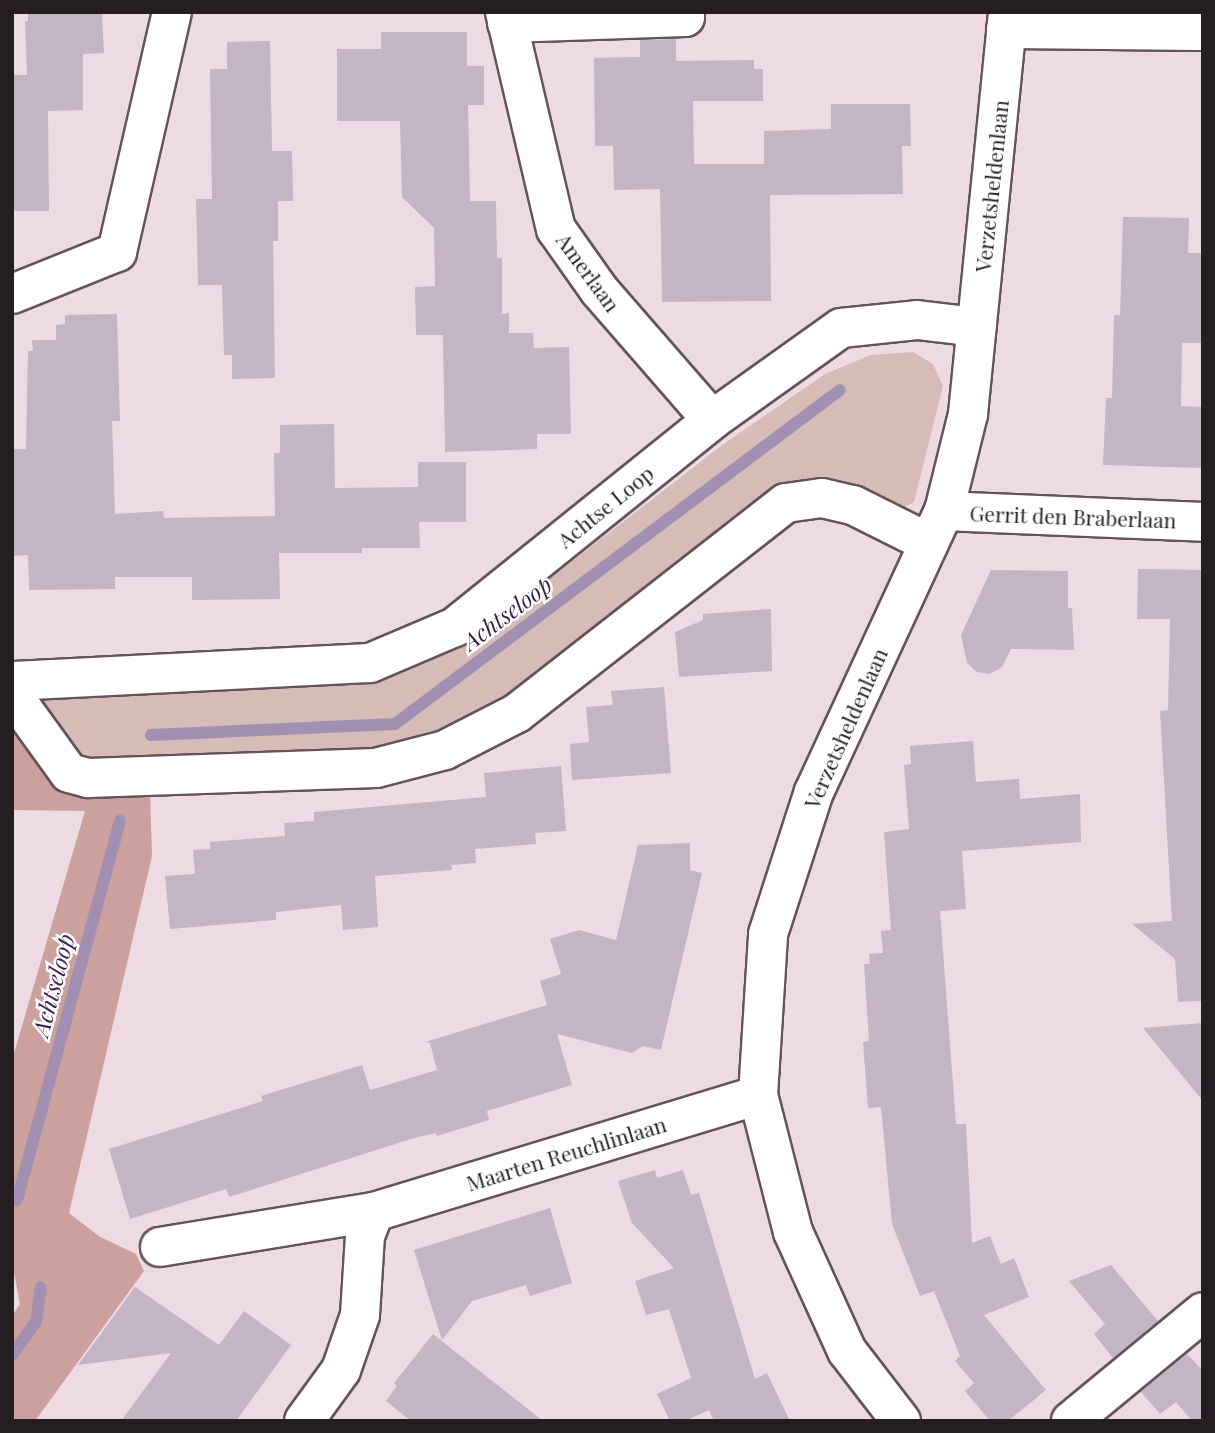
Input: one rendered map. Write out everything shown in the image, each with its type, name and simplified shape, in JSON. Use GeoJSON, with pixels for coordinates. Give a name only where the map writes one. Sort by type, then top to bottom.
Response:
{"type":"FeatureCollection","features":[{"type":"Feature","properties":{"kind":"street"},"geometry":{"type":"LineString","coordinates":[[12,294],[117,251],[172,12]]}},
{"type":"Feature","properties":{"kind":"street"},"geometry":{"type":"LineString","coordinates":[[506,18],[685,17],[685,12]]}},
{"type":"Feature","properties":{"kind":"street","name":"Amerlaan"},"geometry":{"type":"LineString","coordinates":[[506,18],[556,229],[598,290],[712,420]]}},
{"type":"Feature","properties":{"kind":"street"},"geometry":{"type":"LineString","coordinates":[[1007,21],[1203,31]]}},
{"type":"Feature","properties":{"kind":"street","name":"Verzetsheldenlaan"},"geometry":{"type":"LineString","coordinates":[[901,1421],[847,1351],[793,1232],[758,1095],[768,934],[814,792],[937,527],[968,414],[1007,21]]}},
{"type":"Feature","properties":{"kind":"street","name":"Achtse Loop"},"geometry":{"type":"LineString","coordinates":[[12,681],[370,663],[455,627],[712,420],[841,328],[917,320],[977,327]]}},
{"type":"Feature","properties":{"kind":"street"},"geometry":{"type":"LineString","coordinates":[[12,694],[68,772],[88,778],[376,768],[445,750],[517,713],[786,503],[822,498],[937,527]]}},
{"type":"Feature","properties":{"kind":"street","name":"Gerrit den Braberlaan"},"geometry":{"type":"LineString","coordinates":[[937,527],[1203,522]]}},
{"type":"Feature","properties":{"kind":"street","name":"Maarten Reuchlinlaan"},"geometry":{"type":"LineString","coordinates":[[160,1247],[374,1212],[758,1095]]}},
{"type":"Feature","properties":{"kind":"street"},"geometry":{"type":"LineString","coordinates":[[304,1421],[341,1370],[360,1315],[366,1236],[374,1212]]}},
{"type":"Feature","properties":{"kind":"street"},"geometry":{"type":"LineString","coordinates":[[1071,1421],[1203,1312]]}},
{"type":"Feature","properties":{"kind":"shaded area"},"geometry":{"type":"Polygon","coordinates":[[[913,352],[933,364],[943,386],[914,502],[896,511],[826,485],[507,702],[436,737],[370,755],[87,768],[33,701],[372,681],[469,641],[725,443],[825,374],[871,355],[913,352]]]}},
{"type":"Feature","properties":{"kind":"shaded area"},"geometry":{"type":"Polygon","coordinates":[[[12,728],[63,786],[150,792],[152,856],[69,1213],[100,1237],[136,1254],[144,1271],[35,1421],[12,1421],[12,1316],[20,1304],[12,1262],[12,1060],[85,811],[12,810],[12,728]]]}},
{"type":"Feature","properties":{"kind":"building"},"geometry":{"type":"Polygon","coordinates":[[[28,12],[102,12],[104,53],[83,54],[83,110],[48,111],[49,211],[12,211],[12,75],[27,75],[25,21],[28,21],[28,12]]]}},
{"type":"Feature","properties":{"kind":"building"},"geometry":{"type":"Polygon","coordinates":[[[381,32],[467,32],[467,66],[484,66],[484,105],[468,105],[470,201],[496,201],[497,258],[502,258],[502,314],[509,313],[509,333],[533,333],[534,348],[569,347],[571,434],[537,434],[537,449],[445,452],[443,335],[416,335],[415,287],[435,286],[434,228],[402,197],[400,121],[337,121],[337,49],[381,49],[381,32]]]}},
{"type":"Feature","properties":{"kind":"building"},"geometry":{"type":"Polygon","coordinates":[[[676,39],[676,61],[754,60],[754,69],[763,69],[763,101],[693,101],[694,164],[764,164],[764,131],[831,129],[831,104],[910,104],[911,146],[902,146],[903,194],[770,195],[771,301],[662,302],[660,189],[614,190],[613,146],[595,146],[594,58],[640,57],[640,40],[676,39]]]}},
{"type":"Feature","properties":{"kind":"building"},"geometry":{"type":"Polygon","coordinates":[[[270,41],[272,151],[292,151],[293,201],[278,201],[278,241],[273,241],[275,378],[232,379],[232,355],[224,355],[222,285],[198,285],[196,199],[212,199],[210,69],[227,69],[227,42],[270,41]]]}},
{"type":"Feature","properties":{"kind":"building"},"geometry":{"type":"Polygon","coordinates":[[[1123,217],[1189,218],[1188,253],[1203,253],[1203,343],[1182,343],[1181,406],[1203,407],[1203,468],[1103,465],[1106,398],[1112,398],[1114,315],[1120,315],[1123,217]]]}},
{"type":"Feature","properties":{"kind":"building"},"geometry":{"type":"Polygon","coordinates":[[[117,314],[120,421],[112,421],[115,514],[163,511],[164,518],[275,516],[274,453],[280,453],[280,425],[334,424],[335,488],[418,487],[418,462],[466,462],[466,522],[419,522],[420,548],[362,548],[362,553],[279,553],[280,599],[192,600],[192,577],[115,577],[115,589],[29,590],[28,555],[12,556],[12,449],[26,449],[28,351],[33,351],[32,340],[56,340],[56,325],[65,324],[65,315],[117,314]]]}},
{"type":"Feature","properties":{"kind":"building"},"geometry":{"type":"Polygon","coordinates":[[[1138,569],[1203,570],[1203,1001],[1178,1002],[1175,959],[1132,924],[1172,921],[1160,711],[1168,710],[1170,619],[1137,619],[1138,569]]]}},
{"type":"Feature","properties":{"kind":"building"},"geometry":{"type":"Polygon","coordinates":[[[991,570],[1068,571],[1068,608],[1072,608],[1074,650],[1011,649],[1002,667],[990,674],[977,672],[967,663],[961,635],[991,570]]]}},
{"type":"Feature","properties":{"kind":"building"},"geometry":{"type":"Polygon","coordinates":[[[771,609],[772,671],[679,677],[675,632],[703,620],[703,614],[771,609]]]}},
{"type":"Feature","properties":{"kind":"building"},"geometry":{"type":"Polygon","coordinates":[[[664,687],[671,773],[572,780],[570,744],[589,742],[586,707],[613,705],[611,691],[664,687]]]}},
{"type":"Feature","properties":{"kind":"building"},"geometry":{"type":"Polygon","coordinates":[[[973,741],[976,782],[1019,779],[1020,799],[1080,794],[1081,842],[962,851],[966,909],[940,911],[956,1124],[966,1124],[972,1243],[990,1236],[1001,1264],[1014,1258],[1029,1297],[984,1315],[1046,1390],[1008,1421],[990,1421],[965,1391],[974,1383],[955,1361],[960,1356],[934,1291],[920,1296],[892,1224],[881,1107],[868,1108],[863,1042],[869,1041],[864,964],[870,964],[869,954],[883,953],[881,931],[891,930],[884,832],[909,829],[904,765],[911,764],[910,746],[973,741]]]}},
{"type":"Feature","properties":{"kind":"building"},"geometry":{"type":"Polygon","coordinates":[[[561,766],[566,831],[535,833],[536,844],[475,849],[476,863],[451,865],[452,870],[375,876],[378,927],[343,930],[341,905],[276,912],[276,920],[170,929],[165,876],[195,874],[193,850],[210,849],[210,842],[285,836],[284,823],[314,821],[314,812],[486,797],[484,773],[561,766]]]}},
{"type":"Feature","properties":{"kind":"building"},"geometry":{"type":"Polygon","coordinates":[[[690,843],[690,870],[702,873],[661,1050],[643,1046],[632,1053],[557,1034],[572,1085],[487,1111],[489,1120],[437,1136],[436,1133],[414,1138],[229,1197],[226,1189],[130,1219],[109,1149],[263,1101],[261,1096],[362,1065],[370,1090],[437,1070],[430,1043],[425,1042],[547,1005],[540,981],[561,974],[550,939],[579,930],[616,940],[638,845],[690,843]]]}},
{"type":"Feature","properties":{"kind":"building"},"geometry":{"type":"Polygon","coordinates":[[[1203,1023],[1203,1101],[1143,1028],[1203,1023]]]}},
{"type":"Feature","properties":{"kind":"building"},"geometry":{"type":"Polygon","coordinates":[[[655,1170],[657,1178],[683,1170],[691,1195],[699,1193],[755,1379],[767,1373],[790,1421],[714,1421],[709,1410],[685,1421],[670,1421],[657,1394],[691,1378],[669,1309],[646,1315],[635,1281],[674,1268],[632,1223],[618,1181],[655,1170]]]}},
{"type":"Feature","properties":{"kind":"building"},"geometry":{"type":"Polygon","coordinates":[[[550,1208],[572,1283],[530,1296],[526,1285],[472,1301],[442,1340],[414,1250],[550,1208]]]}},
{"type":"Feature","properties":{"kind":"building"},"geometry":{"type":"Polygon","coordinates":[[[1111,1265],[1158,1321],[1113,1358],[1094,1334],[1105,1324],[1069,1281],[1111,1265]]]}},
{"type":"Feature","properties":{"kind":"building"},"geometry":{"type":"Polygon","coordinates":[[[135,1287],[219,1345],[244,1311],[291,1345],[236,1421],[121,1421],[171,1353],[78,1365],[135,1287]]]}},
{"type":"Feature","properties":{"kind":"building"},"geometry":{"type":"Polygon","coordinates":[[[433,1334],[543,1421],[411,1421],[386,1401],[397,1386],[394,1383],[433,1334]]]}},
{"type":"Feature","properties":{"kind":"building"},"geometry":{"type":"Polygon","coordinates":[[[1187,1354],[1203,1371],[1203,1421],[1192,1421],[1176,1402],[1160,1414],[1141,1392],[1187,1354]]]}},
{"type":"Feature","properties":{"kind":"waterway","name":"Achtseloop"},"geometry":{"type":"LineString","coordinates":[[151,735],[395,724],[840,390]]}},
{"type":"Feature","properties":{"kind":"waterway","name":"Achtseloop"},"geometry":{"type":"LineString","coordinates":[[17,1200],[120,821]]}},
{"type":"Feature","properties":{"kind":"waterway","name":"Achtseloop"},"geometry":{"type":"LineString","coordinates":[[12,1355],[36,1322],[41,1287]]}}]}
